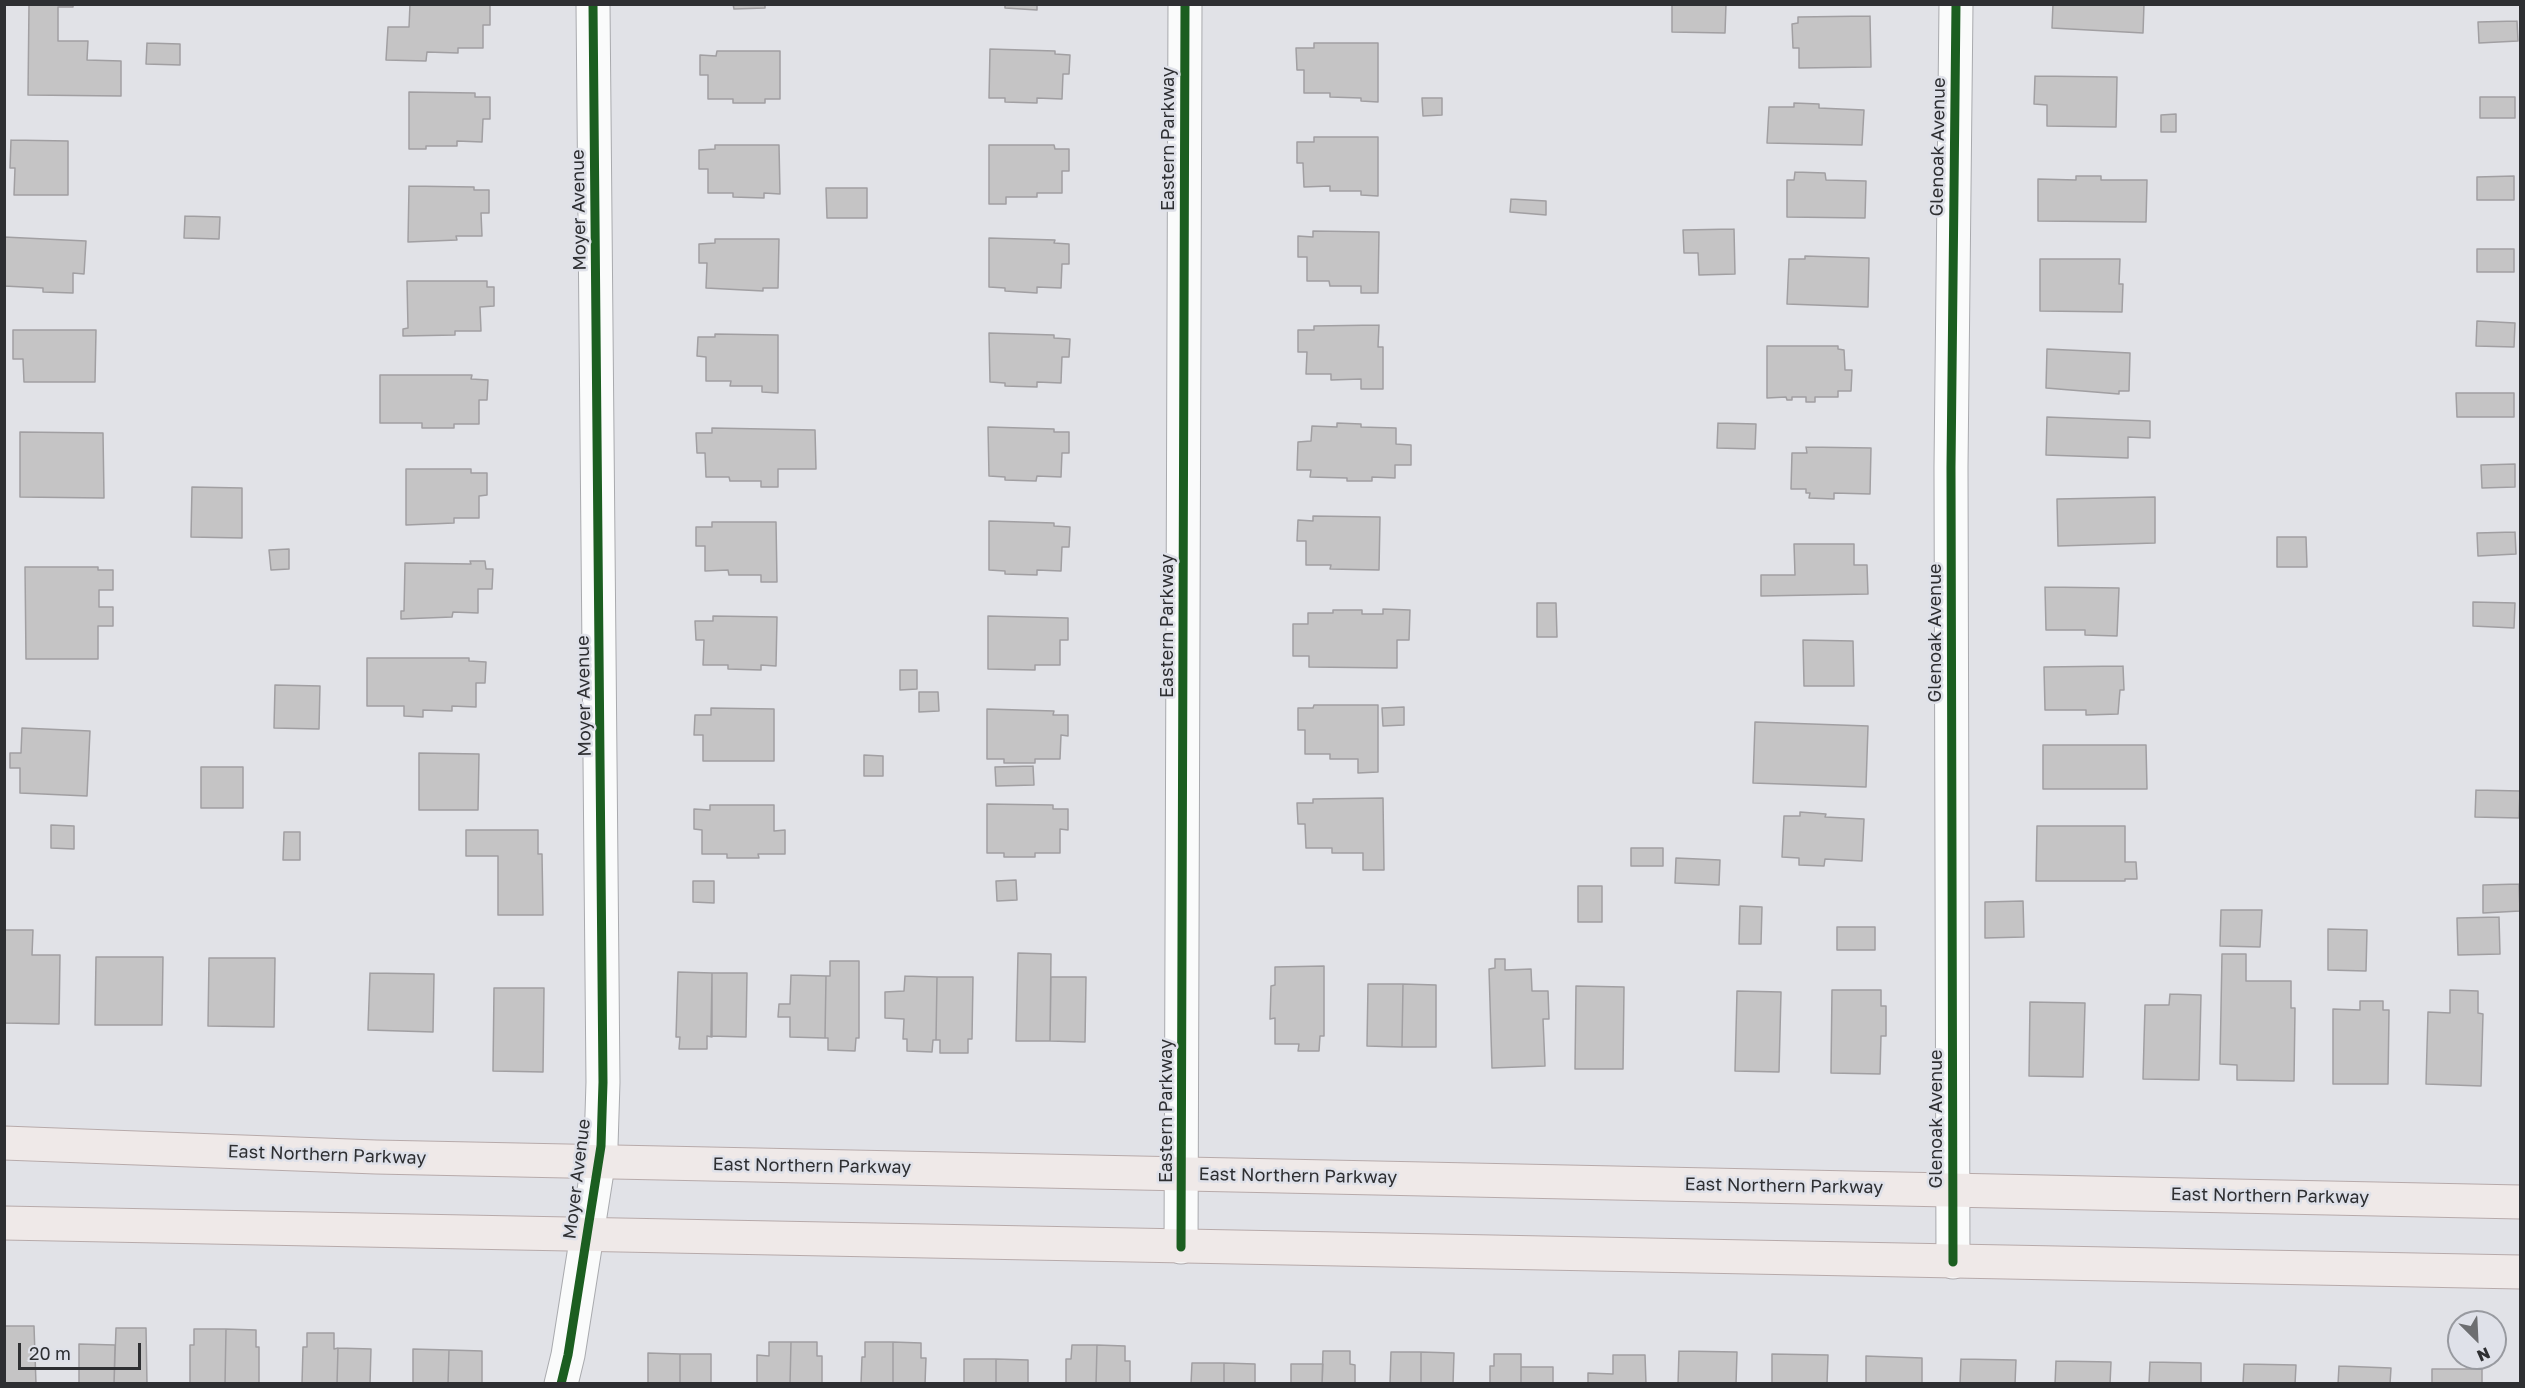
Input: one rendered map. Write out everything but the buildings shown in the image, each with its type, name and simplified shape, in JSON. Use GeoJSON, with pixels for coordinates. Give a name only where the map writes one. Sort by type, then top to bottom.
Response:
{"type":"FeatureCollection","features":[{"type":"Feature","properties":{"kind":"main road","name":"East Northern Parkway"},"geometry":{"type":"LineString","coordinates":[[4,1143],[376,1157],[2520,1202]]}},
{"type":"Feature","properties":{"kind":"main road"},"geometry":{"type":"LineString","coordinates":[[4,1223],[2520,1272]]}},
{"type":"Feature","properties":{"kind":"street","name":"Moyer Avenue"},"geometry":{"type":"LineString","coordinates":[[561,1383],[568,1355],[601,1146],[603,1070],[594,4]]}},
{"type":"Feature","properties":{"kind":"street","name":"Eastern Parkway"},"geometry":{"type":"LineString","coordinates":[[1181,1247],[1185,4]]}},
{"type":"Feature","properties":{"kind":"street","name":"Glenoak Avenue"},"geometry":{"type":"LineString","coordinates":[[1953,1262],[1951,467],[1956,4]]}},
{"type":"Feature","properties":{"kind":"cycle path"},"geometry":{"type":"LineString","coordinates":[[561,1384],[568,1355],[601,1146],[603,1082],[593,4]]}},
{"type":"Feature","properties":{"kind":"cycle path"},"geometry":{"type":"LineString","coordinates":[[1181,1247],[1185,4]]}},
{"type":"Feature","properties":{"kind":"cycle path"},"geometry":{"type":"LineString","coordinates":[[1953,1262],[1951,467],[1956,4]]}}]}
